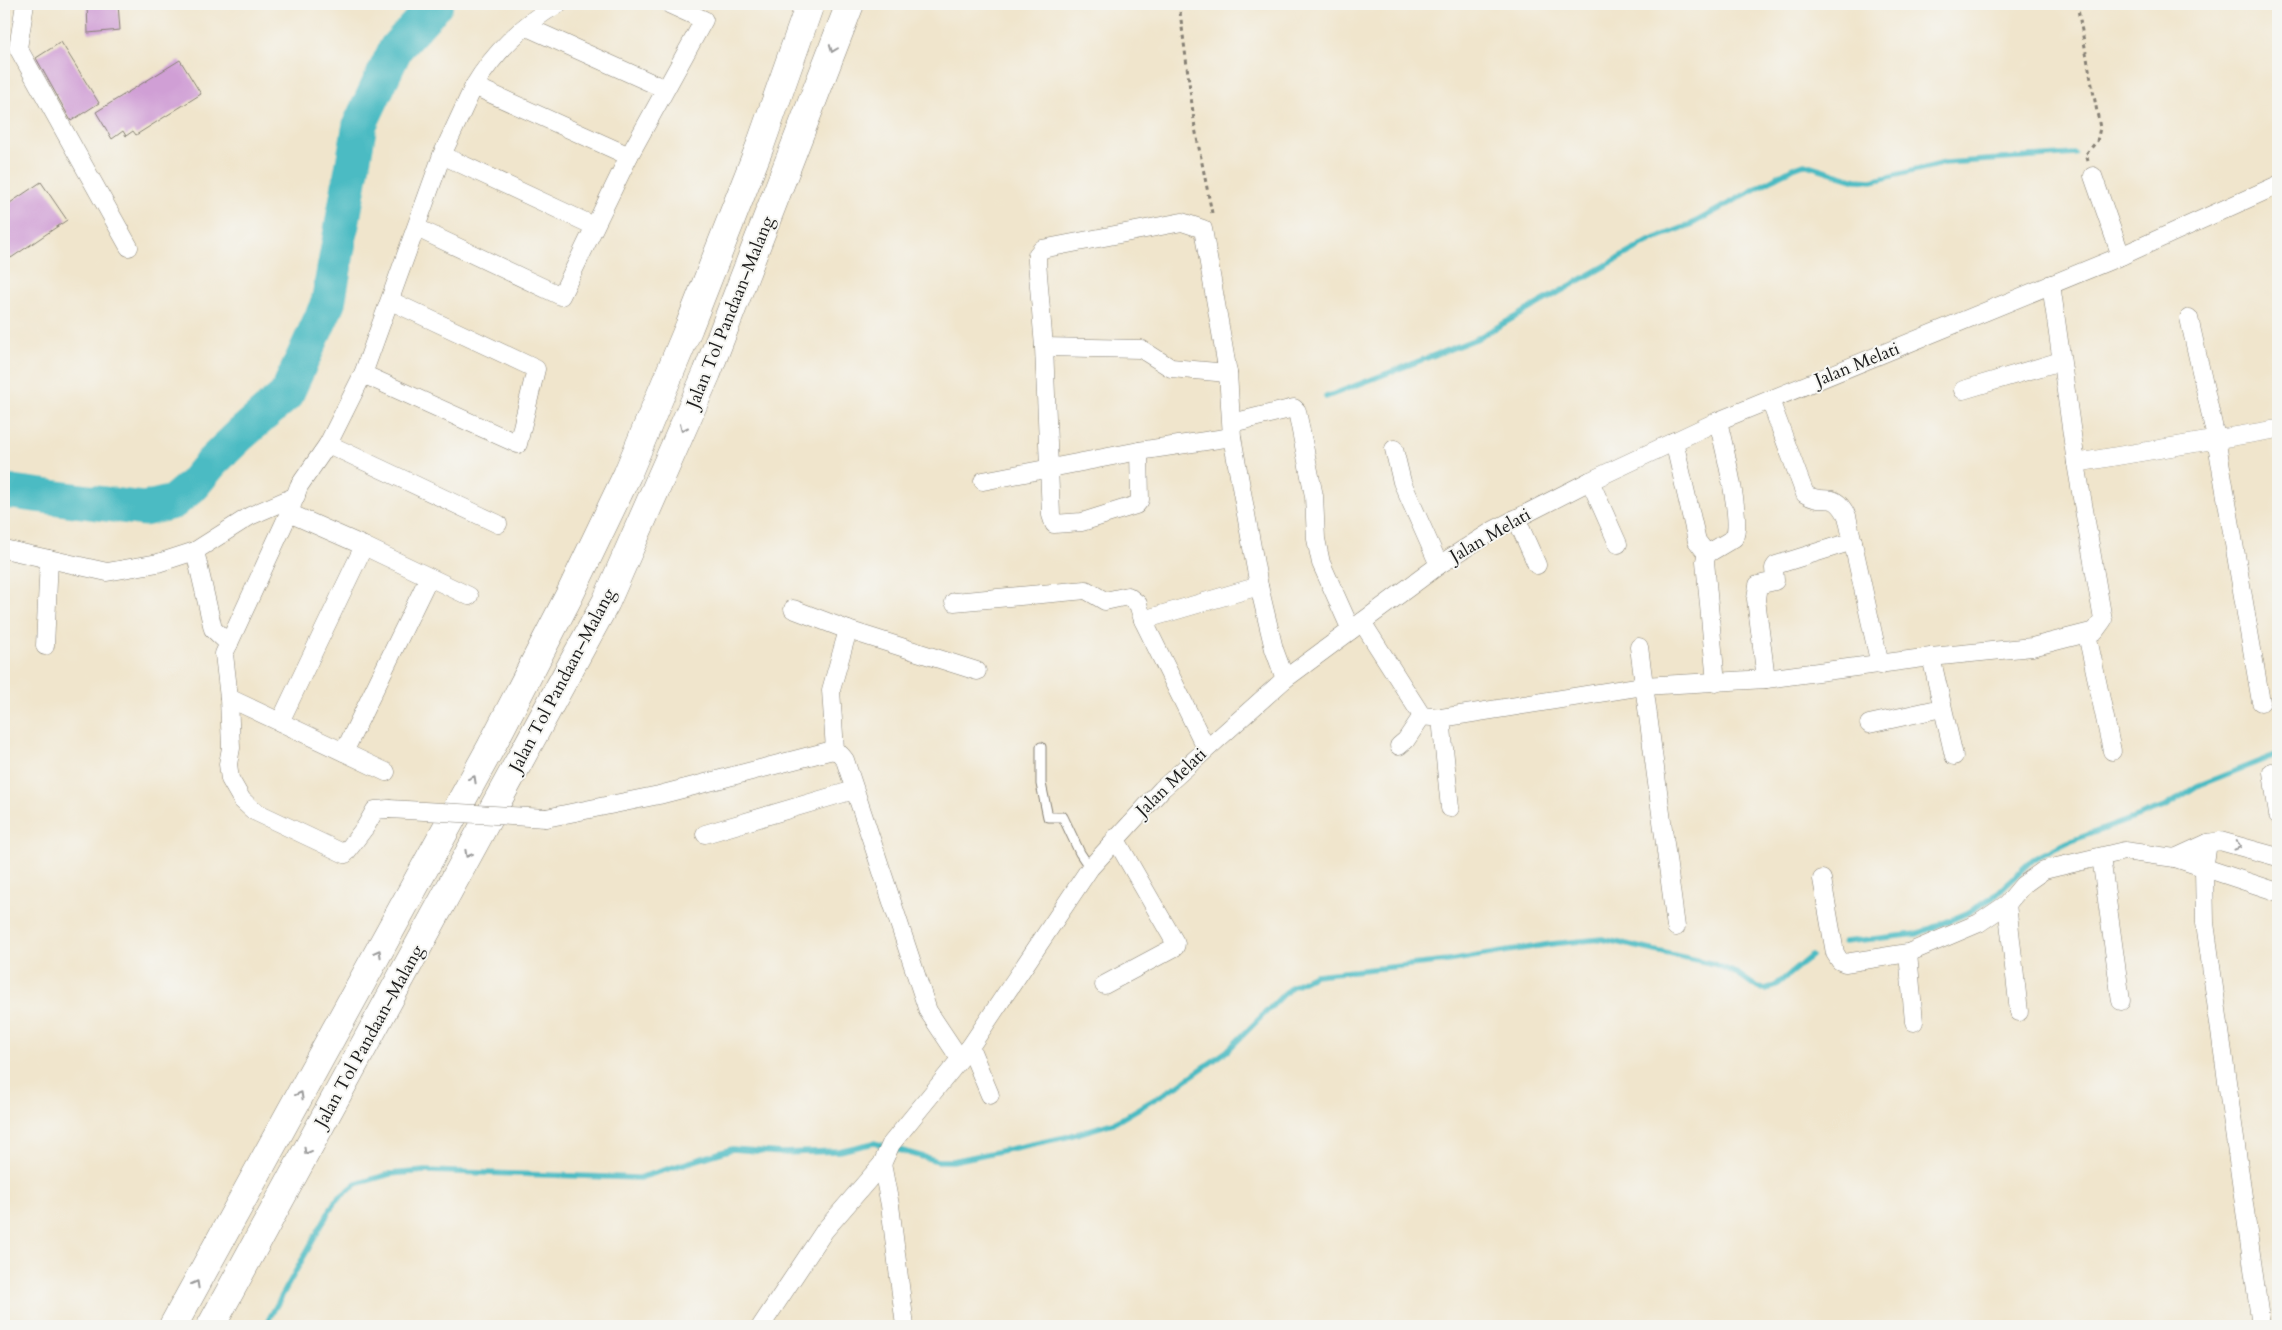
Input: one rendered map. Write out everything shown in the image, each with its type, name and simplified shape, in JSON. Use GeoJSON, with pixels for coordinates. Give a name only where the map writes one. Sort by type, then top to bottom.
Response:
{"type":"FeatureCollection","features":[{"type":"Feature","properties":{"kind":"highway","name":"Jalan Tol Pandaan–Malang"},"geometry":{"type":"LineString","coordinates":[[173,1326],[491,746],[574,586],[627,475],[690,327],[760,146],[810,4]]}},
{"type":"Feature","properties":{"kind":"highway","name":"Jalan Tol Pandaan–Malang"},"geometry":{"type":"LineString","coordinates":[[211,1326],[606,602],[707,373],[850,4]]}},
{"type":"Feature","properties":{"kind":"street"},"geometry":{"type":"LineString","coordinates":[[25,4],[18,48],[128,247]]}},
{"type":"Feature","properties":{"kind":"street"},"geometry":{"type":"LineString","coordinates":[[558,4],[547,10],[527,27],[485,68],[474,86],[442,155],[391,301],[363,374],[328,444],[299,486],[289,513],[228,644],[224,654],[229,698],[231,748],[228,764],[230,779],[242,800],[254,811],[345,854],[366,826],[375,810],[389,809],[546,818],[659,795],[835,750]]}},
{"type":"Feature","properties":{"kind":"street"},"geometry":{"type":"LineString","coordinates":[[417,228],[561,296],[630,156],[704,20],[669,4]]}},
{"type":"Feature","properties":{"kind":"street"},"geometry":{"type":"LineString","coordinates":[[527,27],[665,89]]}},
{"type":"Feature","properties":{"kind":"street"},"geometry":{"type":"LineString","coordinates":[[474,86],[630,156]]}},
{"type":"Feature","properties":{"kind":"street"},"geometry":{"type":"LineString","coordinates":[[442,155],[594,226]]}},
{"type":"Feature","properties":{"kind":"street"},"geometry":{"type":"LineString","coordinates":[[2093,176],[2121,256]]}},
{"type":"Feature","properties":{"kind":"street","name":"Jalan Melati"},"geometry":{"type":"LineString","coordinates":[[761,1326],[825,1230],[965,1053],[1088,865],[1162,789],[1285,679],[1439,565],[1516,518],[1590,481],[1718,421],[2121,256],[2278,185]]}},
{"type":"Feature","properties":{"kind":"street"},"geometry":{"type":"LineString","coordinates":[[1139,451],[1140,500],[1136,505],[1082,522],[1054,524],[1051,515],[1044,346],[1037,262],[1039,251],[1064,243],[1182,222],[1194,225],[1203,230],[1205,234],[1236,426],[1258,586],[1274,649],[1285,679]]}},
{"type":"Feature","properties":{"kind":"street"},"geometry":{"type":"LineString","coordinates":[[983,482],[1139,451],[1236,426],[1294,408],[1297,411],[1314,496],[1316,539],[1321,563],[1333,593],[1422,716],[1441,718],[1643,686],[1766,679],[1931,657],[2032,647],[2087,634],[2099,628],[2103,620],[2076,463],[2051,284]]}},
{"type":"Feature","properties":{"kind":"street"},"geometry":{"type":"LineString","coordinates":[[363,374],[518,444],[536,369],[391,301]]}},
{"type":"Feature","properties":{"kind":"street"},"geometry":{"type":"LineString","coordinates":[[2189,318],[2216,438],[2261,702]]}},
{"type":"Feature","properties":{"kind":"street"},"geometry":{"type":"LineString","coordinates":[[1044,346],[1140,349],[1171,368],[1228,373]]}},
{"type":"Feature","properties":{"kind":"street"},"geometry":{"type":"LineString","coordinates":[[1963,390],[2061,361]]}},
{"type":"Feature","properties":{"kind":"street"},"geometry":{"type":"LineString","coordinates":[[1770,400],[1806,494],[1812,498],[1836,500],[1841,504],[1848,516],[1880,665]]}},
{"type":"Feature","properties":{"kind":"street"},"geometry":{"type":"LineString","coordinates":[[1716,682],[1705,561],[1707,554],[1734,538],[1737,531],[1736,513],[1718,421]]}},
{"type":"Feature","properties":{"kind":"street"},"geometry":{"type":"LineString","coordinates":[[2076,463],[2278,429]]}},
{"type":"Feature","properties":{"kind":"street"},"geometry":{"type":"LineString","coordinates":[[1674,441],[1697,541],[1707,554]]}},
{"type":"Feature","properties":{"kind":"street"},"geometry":{"type":"LineString","coordinates":[[328,444],[498,524]]}},
{"type":"Feature","properties":{"kind":"street"},"geometry":{"type":"LineString","coordinates":[[1394,449],[1402,482],[1439,565]]}},
{"type":"Feature","properties":{"kind":"street"},"geometry":{"type":"LineString","coordinates":[[1590,481],[1618,544]]}},
{"type":"Feature","properties":{"kind":"street"},"geometry":{"type":"LineString","coordinates":[[4,549],[107,572],[158,563],[195,551],[250,516],[296,496]]}},
{"type":"Feature","properties":{"kind":"street"},"geometry":{"type":"LineString","coordinates":[[289,513],[469,596]]}},
{"type":"Feature","properties":{"kind":"street"},"geometry":{"type":"LineString","coordinates":[[1516,518],[1537,565]]}},
{"type":"Feature","properties":{"kind":"street"},"geometry":{"type":"LineString","coordinates":[[1766,679],[1756,599],[1758,585],[1775,581],[1774,568],[1776,565],[1853,541]]}},
{"type":"Feature","properties":{"kind":"street"},"geometry":{"type":"LineString","coordinates":[[280,722],[364,546]]}},
{"type":"Feature","properties":{"kind":"street"},"geometry":{"type":"LineString","coordinates":[[195,551],[213,629],[228,644]]}},
{"type":"Feature","properties":{"kind":"street"},"geometry":{"type":"LineString","coordinates":[[45,646],[49,559]]}},
{"type":"Feature","properties":{"kind":"street"},"geometry":{"type":"LineString","coordinates":[[344,752],[429,577]]}},
{"type":"Feature","properties":{"kind":"street"},"geometry":{"type":"LineString","coordinates":[[1143,620],[1258,586]]}},
{"type":"Feature","properties":{"kind":"street"},"geometry":{"type":"LineString","coordinates":[[954,602],[1086,590],[1104,602],[1128,596],[1138,604],[1143,620],[1206,748]]}},
{"type":"Feature","properties":{"kind":"street"},"geometry":{"type":"LineString","coordinates":[[793,608],[848,630],[977,671]]}},
{"type":"Feature","properties":{"kind":"street"},"geometry":{"type":"LineString","coordinates":[[848,630],[831,690],[835,750],[845,760],[928,1011],[965,1053],[990,1095]]}},
{"type":"Feature","properties":{"kind":"street"},"geometry":{"type":"LineString","coordinates":[[2087,634],[2112,752]]}},
{"type":"Feature","properties":{"kind":"street"},"geometry":{"type":"LineString","coordinates":[[1639,647],[1676,927]]}},
{"type":"Feature","properties":{"kind":"street"},"geometry":{"type":"LineString","coordinates":[[1931,657],[1954,756]]}},
{"type":"Feature","properties":{"kind":"street"},"geometry":{"type":"LineString","coordinates":[[229,698],[386,772]]}},
{"type":"Feature","properties":{"kind":"street"},"geometry":{"type":"LineString","coordinates":[[1869,724],[1942,708]]}},
{"type":"Feature","properties":{"kind":"street"},"geometry":{"type":"LineString","coordinates":[[1399,746],[1406,740],[1422,716]]}},
{"type":"Feature","properties":{"kind":"street"},"geometry":{"type":"LineString","coordinates":[[1441,718],[1450,808]]}},
{"type":"Feature","properties":{"kind":"street"},"geometry":{"type":"LineString","coordinates":[[2272,772],[2278,814]]}},
{"type":"Feature","properties":{"kind":"street"},"geometry":{"type":"LineString","coordinates":[[705,834],[854,790]]}},
{"type":"Feature","properties":{"kind":"street"},"geometry":{"type":"LineString","coordinates":[[1104,985],[1175,947],[1176,944],[1115,838]]}},
{"type":"Feature","properties":{"kind":"street"},"geometry":{"type":"LineString","coordinates":[[2176,858],[2208,843],[2220,841],[2278,857]]}},
{"type":"Feature","properties":{"kind":"street"},"geometry":{"type":"LineString","coordinates":[[2208,843],[2204,869],[2205,923],[2261,1326]]}},
{"type":"Feature","properties":{"kind":"street"},"geometry":{"type":"LineString","coordinates":[[1822,878],[1834,953],[1840,961],[1853,963],[1908,953],[1979,923],[2007,904],[2023,885],[2044,870],[2124,850],[2176,858],[2204,869],[2278,892]]}},
{"type":"Feature","properties":{"kind":"street"},"geometry":{"type":"LineString","coordinates":[[2101,857],[2121,1002]]}},
{"type":"Feature","properties":{"kind":"street"},"geometry":{"type":"LineString","coordinates":[[2007,904],[2019,1012]]}},
{"type":"Feature","properties":{"kind":"street"},"geometry":{"type":"LineString","coordinates":[[1908,953],[1914,1022]]}},
{"type":"Feature","properties":{"kind":"street"},"geometry":{"type":"LineString","coordinates":[[886,1154],[890,1205],[905,1326]]}},
{"type":"Feature","properties":{"kind":"lane"},"geometry":{"type":"LineString","coordinates":[[1042,746],[1041,784],[1048,817],[1063,817],[1080,853],[1088,865]]}},
{"type":"Feature","properties":{"kind":"path"},"geometry":{"type":"LineString","coordinates":[[1179,4],[1195,128],[1214,227],[1194,225]]}},
{"type":"Feature","properties":{"kind":"path"},"geometry":{"type":"LineString","coordinates":[[2077,4],[2100,128],[2097,141],[2086,154],[2093,176]]}},
{"type":"Feature","properties":{"kind":"building"},"geometry":{"type":"Polygon","coordinates":[[[87,4],[118,4],[120,30],[88,33],[87,4]]]}},
{"type":"Feature","properties":{"kind":"building"},"geometry":{"type":"Polygon","coordinates":[[[61,42],[99,103],[71,121],[36,58],[61,42]]]}},
{"type":"Feature","properties":{"kind":"building"},"geometry":{"type":"Polygon","coordinates":[[[180,60],[201,94],[136,135],[133,131],[126,136],[123,131],[112,139],[96,112],[180,60]]]}},
{"type":"Feature","properties":{"kind":"building"},"geometry":{"type":"Polygon","coordinates":[[[41,182],[67,220],[11,258],[4,247],[4,207],[41,182]]]}},
{"type":"Feature","properties":{"kind":"waterway"},"geometry":{"type":"LineString","coordinates":[[4,491],[144,509],[173,502],[192,486],[212,462],[240,435],[286,395],[328,303],[360,124],[396,48],[436,4]]}},
{"type":"Feature","properties":{"kind":"waterway"},"geometry":{"type":"LineString","coordinates":[[1326,397],[1476,339],[1651,240],[1690,225],[1793,168],[1804,164],[1856,180],[1872,181],[1945,163],[2075,154]]}},
{"type":"Feature","properties":{"kind":"waterway"},"geometry":{"type":"LineString","coordinates":[[1844,942],[1917,934],[1967,913],[1992,898],[2033,859],[2068,842],[2164,807],[2197,786],[2278,754]]}},
{"type":"Feature","properties":{"kind":"waterway"},"geometry":{"type":"LineString","coordinates":[[265,1326],[335,1201],[356,1184],[390,1174],[425,1171],[639,1178],[732,1149],[781,1153],[839,1151],[874,1143],[938,1161],[953,1161],[1066,1137],[1116,1122],[1180,1084],[1227,1051],[1291,987],[1315,975],[1448,961],[1551,944],[1602,939],[1714,964],[1738,974],[1758,988],[1765,989],[1775,986],[1811,956]]}}]}
